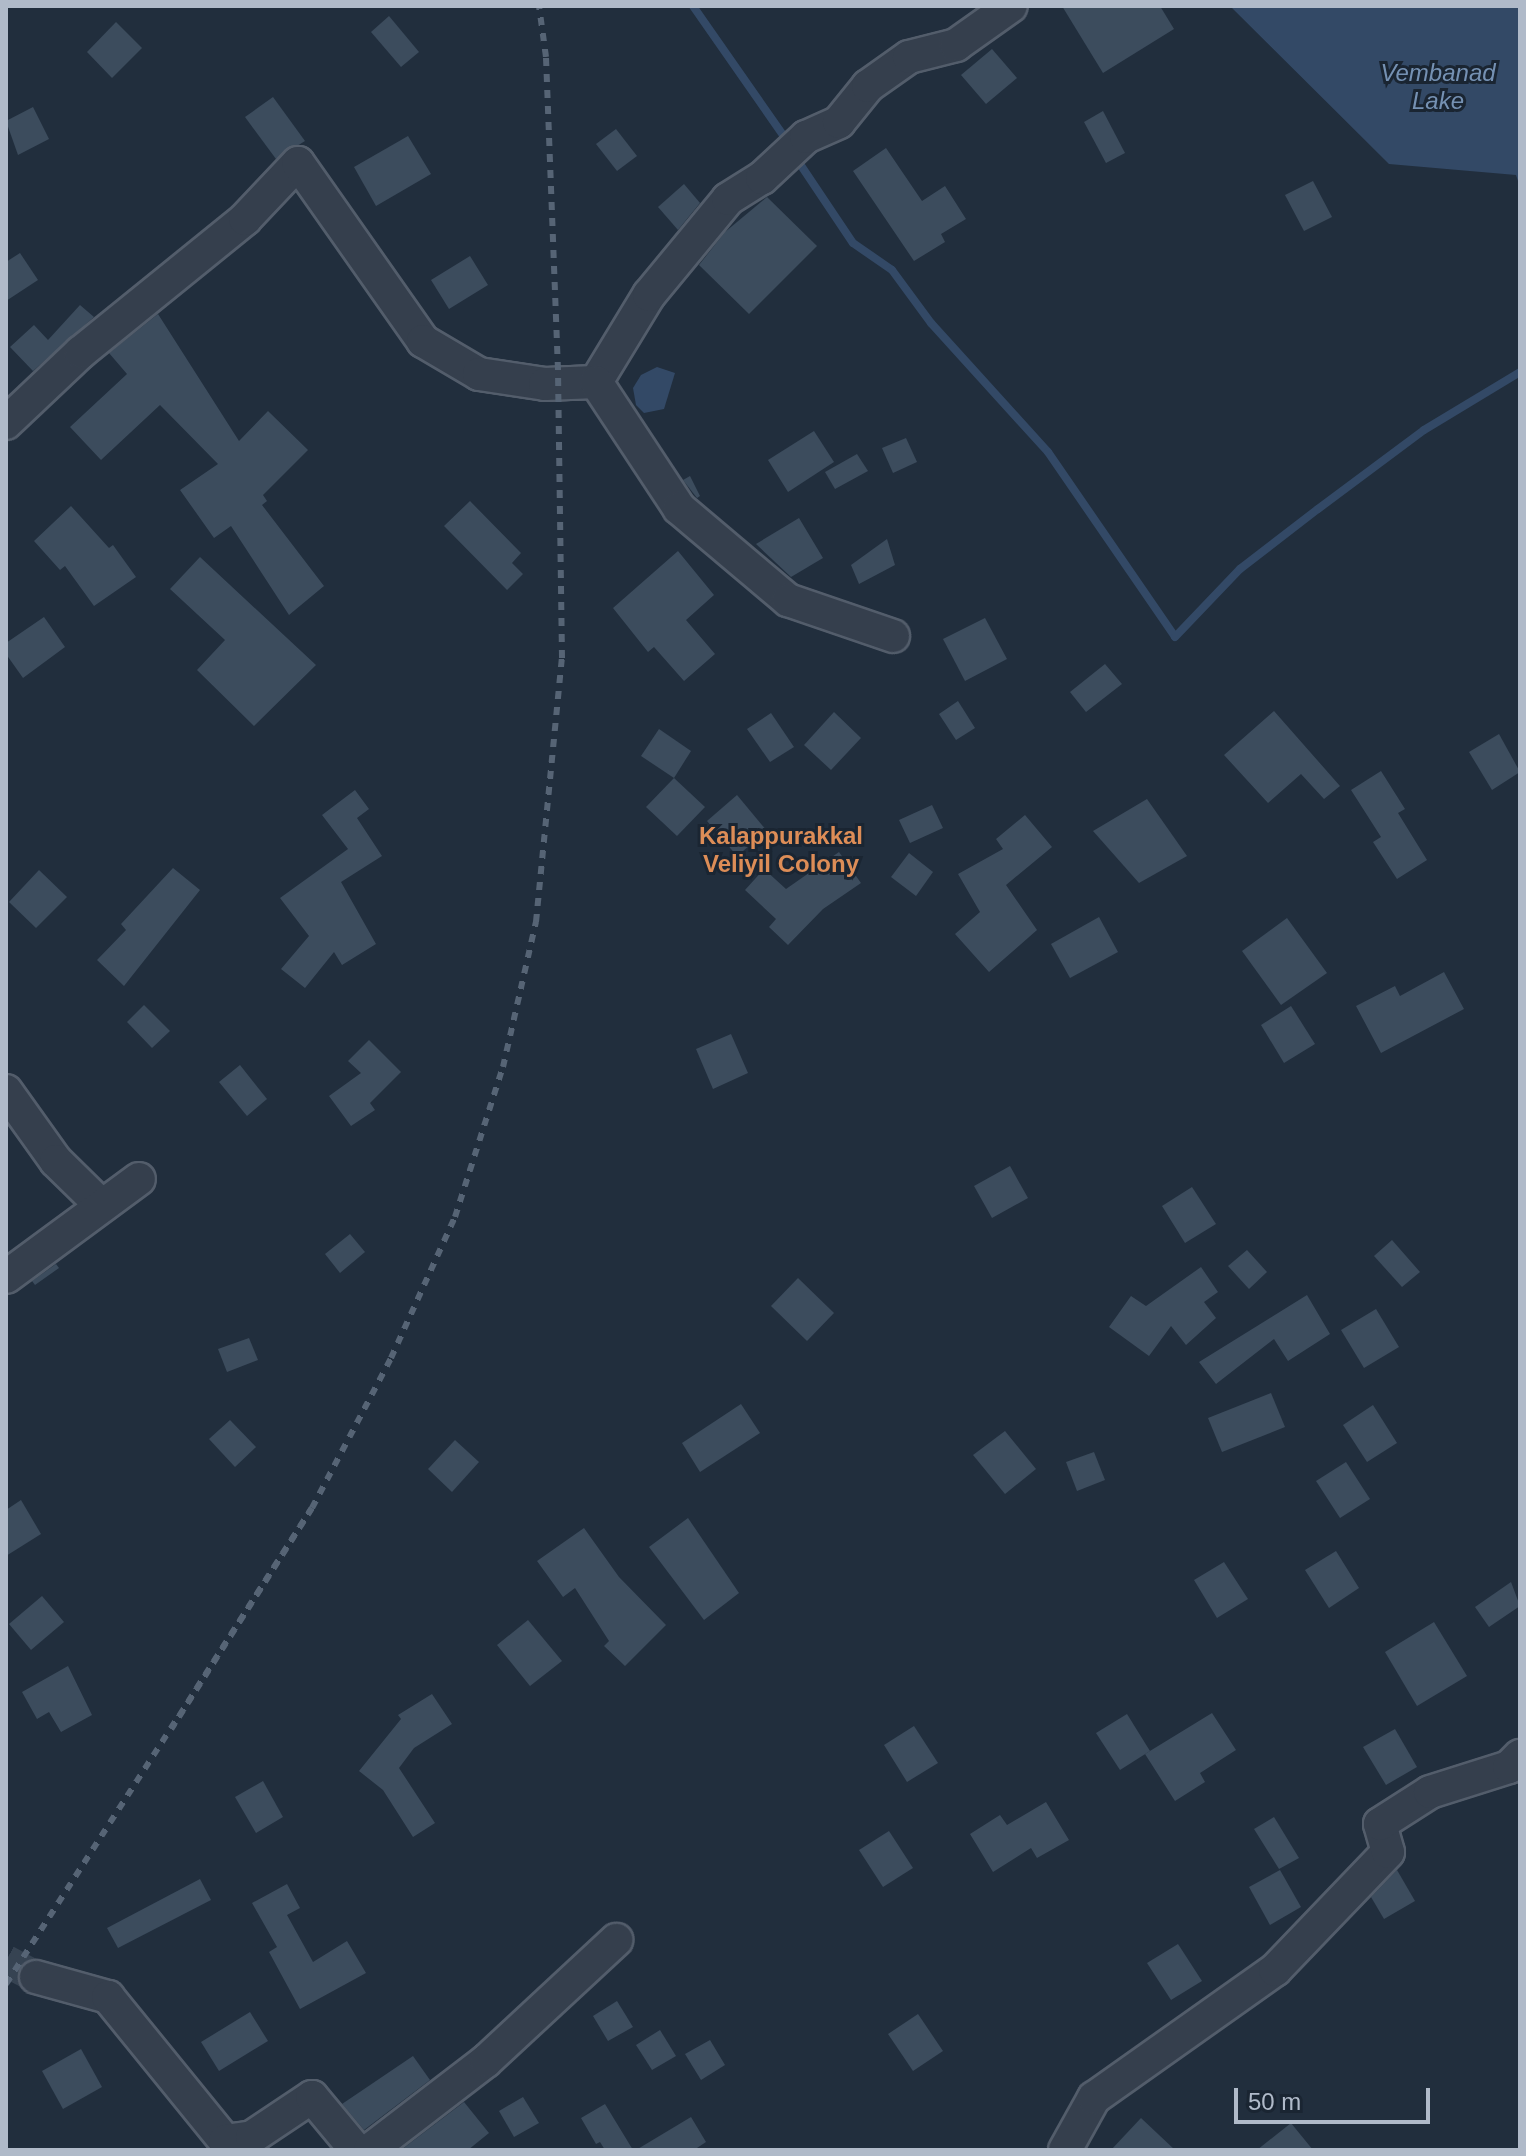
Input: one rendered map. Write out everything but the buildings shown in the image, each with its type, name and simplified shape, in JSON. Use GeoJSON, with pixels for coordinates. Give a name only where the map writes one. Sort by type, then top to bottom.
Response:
{"type":"FeatureCollection","features":[{"type":"Feature","properties":{"kind":"street"},"geometry":{"type":"LineString","coordinates":[[596,382],[649,295],[728,199],[792,150],[839,122],[868,86],[909,57],[956,45],[1011,6]]}},
{"type":"Feature","properties":{"kind":"street"},"geometry":{"type":"LineString","coordinates":[[6,423],[81,352],[245,219],[298,163],[423,341],[479,374],[545,384],[596,382]]}},
{"type":"Feature","properties":{"kind":"street"},"geometry":{"type":"LineString","coordinates":[[596,382],[679,508],[788,600],[893,636]]}},
{"type":"Feature","properties":{"kind":"street"},"geometry":{"type":"LineString","coordinates":[[6,1091],[56,1161],[101,1205]]}},
{"type":"Feature","properties":{"kind":"street"},"geometry":{"type":"LineString","coordinates":[[6,1277],[139,1179]]}},
{"type":"Feature","properties":{"kind":"street"},"geometry":{"type":"LineString","coordinates":[[1065,2150],[1094,2098],[1275,1970],[1388,1852],[1380,1824],[1430,1792],[1509,1767],[1520,1756]]}},
{"type":"Feature","properties":{"kind":"street"},"geometry":{"type":"LineString","coordinates":[[370,2150],[486,2061],[616,1940]]}},
{"type":"Feature","properties":{"kind":"street"},"geometry":{"type":"LineString","coordinates":[[36,1977],[108,1997],[225,2141],[252,2137],[312,2097],[356,2150]]}},
{"type":"Feature","properties":{"kind":"water","name":"Vembanad Lake"},"geometry":{"type":"Polygon","coordinates":[[[1230,6],[1520,6],[1520,187],[1516,175],[1389,164],[1230,6]]]}},
{"type":"Feature","properties":{"kind":"water"},"geometry":{"type":"Polygon","coordinates":[[[657,367],[675,373],[664,409],[644,413],[636,405],[633,388],[641,375],[657,367]]]}},
{"type":"Feature","properties":{"kind":"waterway"},"geometry":{"type":"LineString","coordinates":[[693,6],[788,142]]}},
{"type":"Feature","properties":{"kind":"waterway"},"geometry":{"type":"LineString","coordinates":[[796,158],[853,243],[892,270],[931,323],[1048,452],[1175,637],[1240,569],[1318,509],[1424,430],[1520,372]]}},
{"type":"Feature","properties":{"kind":"tunnel"},"geometry":{"type":"LineString","coordinates":[[6,1961],[36,1977]]}},
{"type":"Feature","properties":{"kind":"railway"},"geometry":{"type":"LineString","coordinates":[[312,1508],[171,1729],[205,1675],[312,1508],[391,1358],[455,1217],[503,1067],[536,922],[562,658],[558,370],[546,57],[539,6]]}},
{"type":"Feature","properties":{"kind":"railway"},"geometry":{"type":"LineString","coordinates":[[6,1984],[176,1720]]}},
{"type":"Feature","properties":{"kind":"district","name":"Kalappurakkal Veliyil Colony"},"geometry":{"type":"Point","coordinates":[781,850]}}]}
